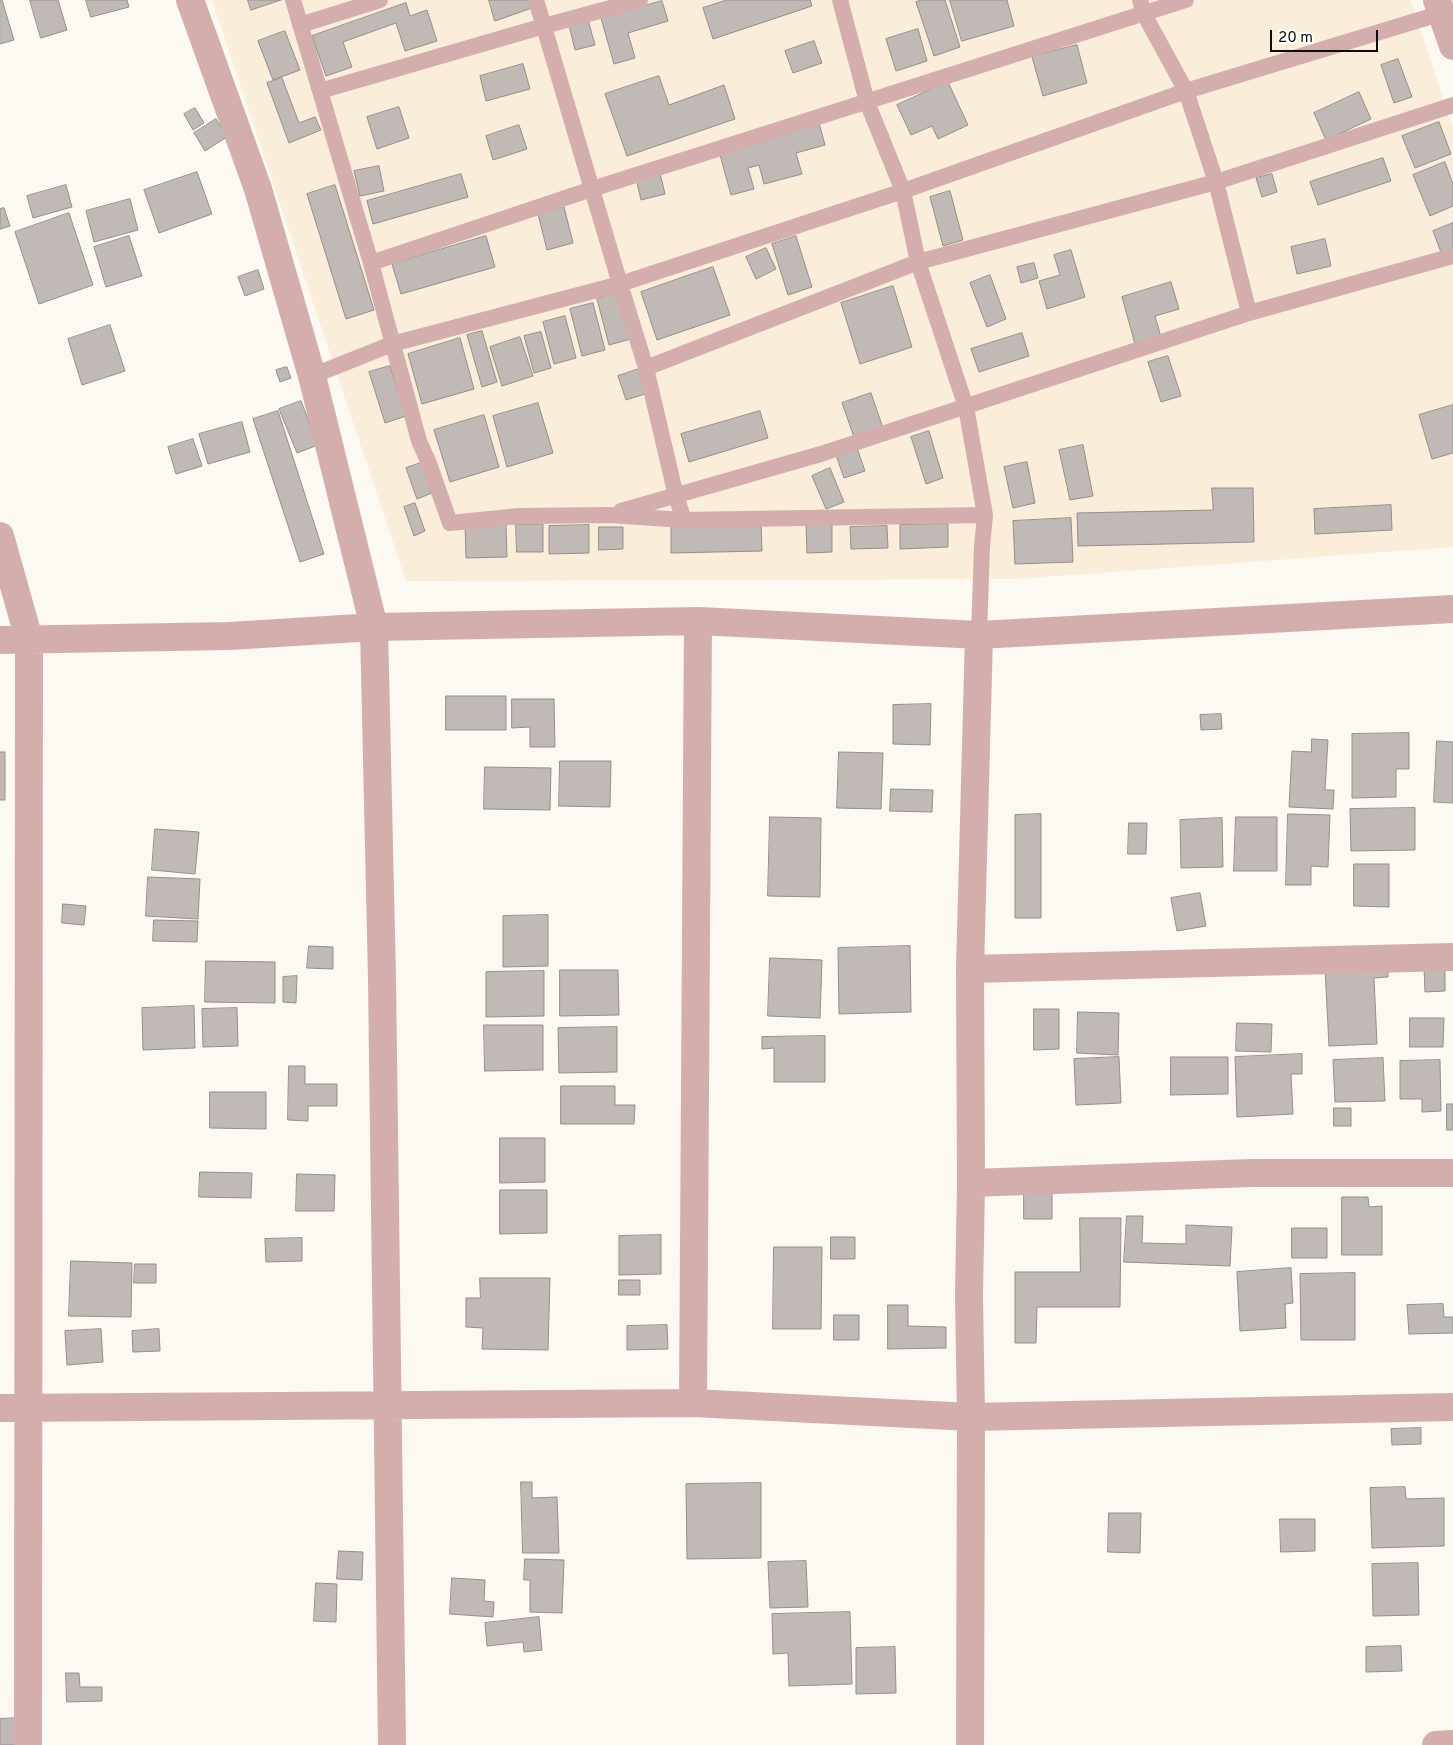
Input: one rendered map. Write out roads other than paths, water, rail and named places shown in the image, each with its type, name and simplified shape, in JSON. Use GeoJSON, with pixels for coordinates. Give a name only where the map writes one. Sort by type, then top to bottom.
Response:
{"type":"FeatureCollection","features":[{"type":"Feature","properties":{"kind":"street"},"geometry":{"type":"LineString","coordinates":[[190,0],[258,189],[312,376],[374,628],[382,979],[392,1745]]}},
{"type":"Feature","properties":{"kind":"street"},"geometry":{"type":"LineString","coordinates":[[1439,7],[1453,46]]}},
{"type":"Feature","properties":{"kind":"street"},"geometry":{"type":"LineString","coordinates":[[0,536],[29,639],[28,1745]]}},
{"type":"Feature","properties":{"kind":"street"},"geometry":{"type":"LineString","coordinates":[[0,640],[230,636],[374,628],[698,621],[979,635],[1453,609]]}},
{"type":"Feature","properties":{"kind":"street"},"geometry":{"type":"LineString","coordinates":[[693,1403],[698,621]]}},
{"type":"Feature","properties":{"kind":"street"},"geometry":{"type":"LineString","coordinates":[[970,1745],[971,1417],[968,1297],[971,1182],[970,969],[979,635]]}},
{"type":"Feature","properties":{"kind":"street"},"geometry":{"type":"LineString","coordinates":[[970,969],[1453,958]]}},
{"type":"Feature","properties":{"kind":"street"},"geometry":{"type":"LineString","coordinates":[[971,1182],[1252,1173],[1453,1173]]}},
{"type":"Feature","properties":{"kind":"street"},"geometry":{"type":"LineString","coordinates":[[0,1408],[693,1403],[971,1417],[1453,1407]]}},
{"type":"Feature","properties":{"kind":"street"},"geometry":{"type":"LineString","coordinates":[[1436,1745],[1453,1744]]}},
{"type":"Feature","properties":{"kind":"lane"},"geometry":{"type":"LineString","coordinates":[[293,0],[372,263],[419,440],[450,522],[519,516],[609,515],[684,520],[985,516]]}},
{"type":"Feature","properties":{"kind":"lane"},"geometry":{"type":"LineString","coordinates":[[300,25],[380,0]]}},
{"type":"Feature","properties":{"kind":"lane"},"geometry":{"type":"LineString","coordinates":[[536,0],[646,368],[676,496],[684,520]]}},
{"type":"Feature","properties":{"kind":"lane"},"geometry":{"type":"LineString","coordinates":[[320,92],[544,26],[640,0]]}},
{"type":"Feature","properties":{"kind":"lane"},"geometry":{"type":"LineString","coordinates":[[840,0],[868,102],[903,192],[918,262],[966,407],[985,516],[979,635]]}},
{"type":"Feature","properties":{"kind":"lane"},"geometry":{"type":"LineString","coordinates":[[372,263],[592,189],[868,102],[1142,7],[1186,0]]}},
{"type":"Feature","properties":{"kind":"lane"},"geometry":{"type":"LineString","coordinates":[[1142,7],[1186,91],[1216,182],[1249,312]]}},
{"type":"Feature","properties":{"kind":"lane"},"geometry":{"type":"LineString","coordinates":[[312,376],[392,344],[620,284],[903,192],[1186,91],[1439,7]]}},
{"type":"Feature","properties":{"kind":"lane"},"geometry":{"type":"LineString","coordinates":[[646,368],[918,262],[1216,182],[1453,105]]}},
{"type":"Feature","properties":{"kind":"lane"},"geometry":{"type":"LineString","coordinates":[[609,515],[820,454],[1249,312],[1453,256]]}}]}
